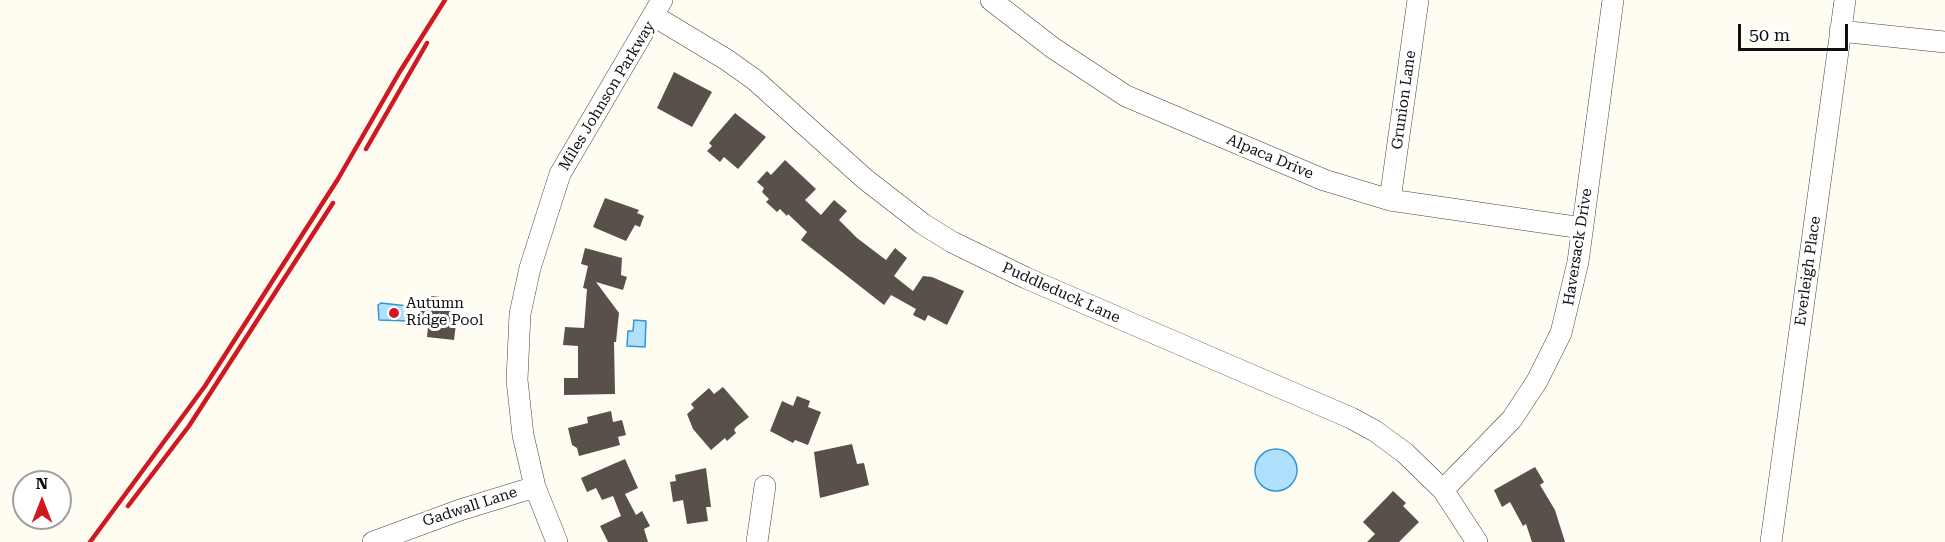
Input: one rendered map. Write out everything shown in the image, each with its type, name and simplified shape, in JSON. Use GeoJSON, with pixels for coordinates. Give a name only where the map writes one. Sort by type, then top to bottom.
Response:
{"type":"FeatureCollection","features":[{"type":"Feature","properties":{"kind":"street","name":"Alpaca Drive"},"geometry":{"type":"LineString","coordinates":[[991,0],[1053,48],[1126,96],[1324,180],[1390,200],[1582,228]]}},
{"type":"Feature","properties":{"kind":"street","name":"Grunion Lane"},"geometry":{"type":"LineString","coordinates":[[1390,200],[1418,0]]}},
{"type":"Feature","properties":{"kind":"street","name":"Haversack Drive"},"geometry":{"type":"LineString","coordinates":[[1443,490],[1512,419],[1549,359],[1561,333],[1572,296],[1613,0]]}},
{"type":"Feature","properties":{"kind":"street","name":"Everleigh Place"},"geometry":{"type":"LineString","coordinates":[[1771,542],[1845,0]]}},
{"type":"Feature","properties":{"kind":"street","name":"Miles Johnson Parkway"},"geometry":{"type":"LineString","coordinates":[[557,542],[535,487],[523,435],[517,380],[520,314],[530,268],[560,174],[658,8]]}},
{"type":"Feature","properties":{"kind":"street","name":"Puddleduck Lane"},"geometry":{"type":"LineString","coordinates":[[658,8],[755,80],[865,179],[933,230],[1016,273],[1375,430],[1405,453],[1443,490],[1476,542]]}},
{"type":"Feature","properties":{"kind":"street"},"geometry":{"type":"LineString","coordinates":[[1840,31],[1945,42]]}},
{"type":"Feature","properties":{"kind":"street"},"geometry":{"type":"LineString","coordinates":[[757,542],[765,486]]}},
{"type":"Feature","properties":{"kind":"street","name":"Gadwall Lane"},"geometry":{"type":"LineString","coordinates":[[373,542],[460,510],[535,487]]}},
{"type":"Feature","properties":{"kind":"water","name":"Autumn Ridge Pool"},"geometry":{"type":"Polygon","coordinates":[[[381,303],[408,306],[411,309],[410,321],[379,320],[378,305],[381,303]]]}},
{"type":"Feature","properties":{"kind":"water"},"geometry":{"type":"Polygon","coordinates":[[[634,320],[646,321],[645,347],[627,346],[628,331],[633,331],[634,320]]]}},
{"type":"Feature","properties":{"kind":"water"},"geometry":{"type":"Polygon","coordinates":[[[1276,449],[1291,455],[1297,470],[1291,485],[1276,491],[1261,485],[1255,470],[1261,455],[1276,449]]]}},
{"type":"Feature","properties":{"kind":"building"},"geometry":{"type":"Polygon","coordinates":[[[674,72],[712,92],[692,127],[657,108],[674,72]]]}},
{"type":"Feature","properties":{"kind":"building"},"geometry":{"type":"Polygon","coordinates":[[[735,113],[766,137],[738,169],[724,157],[720,162],[707,151],[712,146],[709,143],[735,113]]]}},
{"type":"Feature","properties":{"kind":"building"},"geometry":{"type":"Polygon","coordinates":[[[785,160],[816,189],[805,200],[821,215],[834,200],[847,211],[839,220],[857,238],[886,260],[895,248],[907,258],[894,276],[913,291],[923,276],[932,277],[964,291],[947,325],[928,315],[925,321],[913,315],[916,309],[891,295],[884,305],[801,240],[807,232],[788,214],[787,216],[780,209],[777,212],[766,202],[769,199],[762,192],[764,188],[757,182],[767,171],[771,175],[785,160]]]}},
{"type":"Feature","properties":{"kind":"building"},"geometry":{"type":"Polygon","coordinates":[[[605,198],[639,210],[637,213],[644,216],[640,227],[635,225],[626,241],[593,227],[605,198]]]}},
{"type":"Feature","properties":{"kind":"building"},"geometry":{"type":"Polygon","coordinates":[[[585,248],[622,258],[621,275],[627,277],[623,290],[596,282],[619,313],[616,342],[614,342],[615,394],[564,395],[564,378],[578,378],[578,346],[563,345],[565,327],[584,328],[587,289],[583,288],[588,266],[581,264],[585,248]]]}},
{"type":"Feature","properties":{"kind":"building"},"geometry":{"type":"Polygon","coordinates":[[[431,296],[459,299],[454,340],[427,337],[428,327],[418,326],[421,301],[430,302],[431,296]]]}},
{"type":"Feature","properties":{"kind":"building"},"geometry":{"type":"Polygon","coordinates":[[[723,387],[749,417],[736,427],[734,430],[736,433],[727,441],[725,438],[711,450],[693,429],[687,414],[694,408],[691,404],[709,388],[714,394],[723,387]]]}},
{"type":"Feature","properties":{"kind":"building"},"geometry":{"type":"Polygon","coordinates":[[[797,396],[810,401],[808,407],[821,412],[808,445],[795,440],[793,443],[770,431],[782,401],[793,406],[797,396]]]}},
{"type":"Feature","properties":{"kind":"building"},"geometry":{"type":"Polygon","coordinates":[[[611,411],[613,422],[622,420],[626,435],[618,437],[620,445],[579,456],[577,448],[572,445],[568,428],[588,423],[587,417],[611,411]]]}},
{"type":"Feature","properties":{"kind":"building"},"geometry":{"type":"Polygon","coordinates":[[[852,444],[857,464],[864,463],[869,485],[820,498],[814,452],[852,444]]]}},
{"type":"Feature","properties":{"kind":"building"},"geometry":{"type":"Polygon","coordinates":[[[625,459],[638,488],[625,494],[636,515],[642,511],[650,526],[644,529],[648,542],[608,542],[600,526],[621,516],[613,496],[602,500],[596,488],[587,492],[581,478],[625,459]]]}},
{"type":"Feature","properties":{"kind":"building"},"geometry":{"type":"Polygon","coordinates":[[[1535,467],[1544,482],[1540,485],[1555,510],[1565,542],[1532,542],[1526,524],[1523,526],[1510,502],[1502,507],[1494,490],[1535,467]]]}},
{"type":"Feature","properties":{"kind":"building"},"geometry":{"type":"Polygon","coordinates":[[[706,468],[711,507],[706,507],[708,521],[687,524],[683,500],[673,502],[670,482],[676,481],[675,475],[706,468]]]}},
{"type":"Feature","properties":{"kind":"building"},"geometry":{"type":"Polygon","coordinates":[[[1393,491],[1406,503],[1403,506],[1419,522],[1399,542],[1367,542],[1375,534],[1363,522],[1393,491]]]}},
{"type":"Feature","properties":{"kind":"railway"},"geometry":{"type":"LineString","coordinates":[[90,542],[205,386],[338,179],[399,73],[445,0]]}},
{"type":"Feature","properties":{"kind":"railway"},"geometry":{"type":"LineString","coordinates":[[366,149],[427,43]]}},
{"type":"Feature","properties":{"kind":"railway"},"geometry":{"type":"LineString","coordinates":[[128,506],[189,426],[333,203]]}},
{"type":"Feature","properties":{"kind":"place","name":"Autumn Ridge Pool"},"geometry":{"type":"Point","coordinates":[394,313]}}]}
